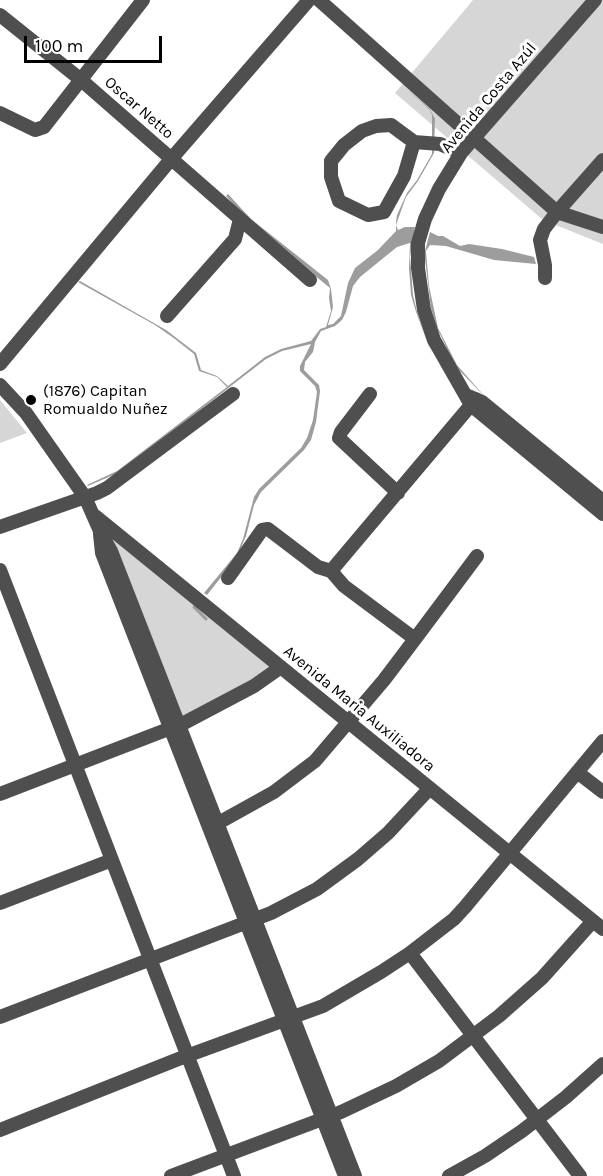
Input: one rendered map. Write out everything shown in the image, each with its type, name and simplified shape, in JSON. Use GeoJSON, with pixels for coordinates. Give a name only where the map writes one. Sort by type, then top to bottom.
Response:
{"type":"FeatureCollection","features":[{"type":"Feature","properties":{"kind":"street"},"geometry":{"type":"LineString","coordinates":[[0,113],[35,130],[41,129],[142,0]]}},
{"type":"Feature","properties":{"kind":"street"},"geometry":{"type":"LineString","coordinates":[[0,364],[171,158],[309,0]]}},
{"type":"Feature","properties":{"kind":"street"},"geometry":{"type":"LineString","coordinates":[[319,0],[557,212],[603,227]]}},
{"type":"Feature","properties":{"kind":"street","name":"Avenida Costa Azúl"},"geometry":{"type":"LineString","coordinates":[[595,0],[461,153],[424,219],[418,243],[420,293],[429,325],[442,357],[471,400],[603,514]]}},
{"type":"Feature","properties":{"kind":"street","name":"Oscar Netto"},"geometry":{"type":"LineString","coordinates":[[0,15],[80,79],[310,280]]}},
{"type":"Feature","properties":{"kind":"street"},"geometry":{"type":"LineString","coordinates":[[414,142],[404,176],[384,212],[368,215],[339,201],[331,177],[331,161],[344,145],[362,131],[376,126],[392,125],[414,142],[440,144],[461,153]]}},
{"type":"Feature","properties":{"kind":"street"},"geometry":{"type":"LineString","coordinates":[[545,271],[540,240],[544,229],[603,160]]}},
{"type":"Feature","properties":{"kind":"street"},"geometry":{"type":"LineString","coordinates":[[167,316],[235,239],[240,219]]}},
{"type":"Feature","properties":{"kind":"street"},"geometry":{"type":"LineString","coordinates":[[0,385],[26,413],[85,498],[111,550],[175,726],[327,1117],[345,1176]]}},
{"type":"Feature","properties":{"kind":"street"},"geometry":{"type":"LineString","coordinates":[[0,527],[97,494],[118,481],[233,394]]}},
{"type":"Feature","properties":{"kind":"street"},"geometry":{"type":"LineString","coordinates":[[370,394],[341,432],[339,438],[398,493]]}},
{"type":"Feature","properties":{"kind":"street"},"geometry":{"type":"LineString","coordinates":[[331,571],[398,493],[471,400]]}},
{"type":"Feature","properties":{"kind":"street","name":"Avenida Costa Azúl"},"geometry":{"type":"LineString","coordinates":[[471,400],[603,501]]}},
{"type":"Feature","properties":{"kind":"street","name":"Avenida Maria Auxiliadora"},"geometry":{"type":"LineString","coordinates":[[93,514],[598,925]]}},
{"type":"Feature","properties":{"kind":"street"},"geometry":{"type":"LineString","coordinates":[[228,578],[262,530],[268,529],[318,567],[331,571],[344,586],[415,639]]}},
{"type":"Feature","properties":{"kind":"street"},"geometry":{"type":"LineString","coordinates":[[214,826],[274,792],[315,761],[384,680],[477,555]]}},
{"type":"Feature","properties":{"kind":"street"},"geometry":{"type":"LineString","coordinates":[[0,570],[234,1176]]}},
{"type":"Feature","properties":{"kind":"street"},"geometry":{"type":"LineString","coordinates":[[0,794],[175,726],[254,686],[281,667]]}},
{"type":"Feature","properties":{"kind":"street"},"geometry":{"type":"LineString","coordinates":[[0,1130],[187,1055],[323,1006],[352,991],[410,953],[454,919],[603,741]]}},
{"type":"Feature","properties":{"kind":"street"},"geometry":{"type":"LineString","coordinates":[[577,772],[603,792]]}},
{"type":"Feature","properties":{"kind":"street"},"geometry":{"type":"LineString","coordinates":[[0,1017],[250,921],[317,889],[358,859],[388,833],[430,788]]}},
{"type":"Feature","properties":{"kind":"street"},"geometry":{"type":"LineString","coordinates":[[0,903],[112,860]]}},
{"type":"Feature","properties":{"kind":"street"},"geometry":{"type":"LineString","coordinates":[[171,1176],[327,1117],[396,1086],[439,1061],[473,1036],[542,978],[598,925]]}},
{"type":"Feature","properties":{"kind":"street"},"geometry":{"type":"LineString","coordinates":[[410,953],[580,1176]]}},
{"type":"Feature","properties":{"kind":"street"},"geometry":{"type":"LineString","coordinates":[[448,1176],[485,1156],[537,1120],[603,1064]]}},
{"type":"Feature","properties":{"kind":"street"},"geometry":{"type":"LineString","coordinates":[[327,1117],[355,1176]]}},
{"type":"Feature","properties":{"kind":"shaded area"},"geometry":{"type":"Polygon","coordinates":[[[473,0],[603,0],[603,244],[543,220],[395,93],[473,0]]]}},
{"type":"Feature","properties":{"kind":"shaded area"},"geometry":{"type":"Polygon","coordinates":[[[405,87],[430,109],[435,119],[434,153],[418,181],[406,197],[396,225],[397,215],[407,193],[432,154],[430,110],[405,87]]]}},
{"type":"Feature","properties":{"kind":"shaded area"},"geometry":{"type":"Polygon","coordinates":[[[228,194],[251,219],[328,280],[331,289],[333,307],[328,325],[333,324],[341,316],[348,283],[355,268],[378,250],[396,231],[396,225],[398,230],[415,227],[410,257],[413,295],[433,357],[416,312],[411,295],[409,268],[410,243],[397,247],[360,277],[353,286],[342,320],[335,326],[321,331],[313,352],[305,362],[304,370],[319,385],[320,391],[311,440],[304,450],[261,492],[254,505],[246,536],[237,557],[207,595],[204,593],[237,553],[254,497],[259,489],[301,448],[307,438],[313,420],[317,392],[315,386],[300,371],[300,366],[311,344],[282,351],[266,359],[118,473],[88,486],[117,471],[227,387],[217,377],[199,371],[194,354],[175,339],[155,325],[78,282],[80,281],[166,330],[196,353],[201,370],[217,376],[228,386],[265,357],[281,349],[311,341],[320,329],[326,327],[331,311],[330,288],[251,223],[226,196],[228,194]]]}},
{"type":"Feature","properties":{"kind":"shaded area"},"geometry":{"type":"Polygon","coordinates":[[[430,232],[443,236],[460,246],[469,244],[534,257],[536,264],[494,260],[446,246],[430,245],[426,251],[429,286],[438,328],[457,365],[487,399],[456,367],[437,328],[431,308],[425,259],[425,251],[430,232]]]}},
{"type":"Feature","properties":{"kind":"shaded area"},"geometry":{"type":"Polygon","coordinates":[[[0,400],[27,433],[0,443],[0,400]]]}},
{"type":"Feature","properties":{"kind":"shaded area"},"geometry":{"type":"Polygon","coordinates":[[[114,539],[270,667],[251,682],[183,718],[113,542],[114,539]]]}},
{"type":"Feature","properties":{"kind":"waterway"},"geometry":{"type":"LineString","coordinates":[[194,607],[206,619]]}},
{"type":"Feature","properties":{"kind":"place","name":"(1876) Capitan Romualdo Nuñez"},"geometry":{"type":"Point","coordinates":[31,400]}}]}
